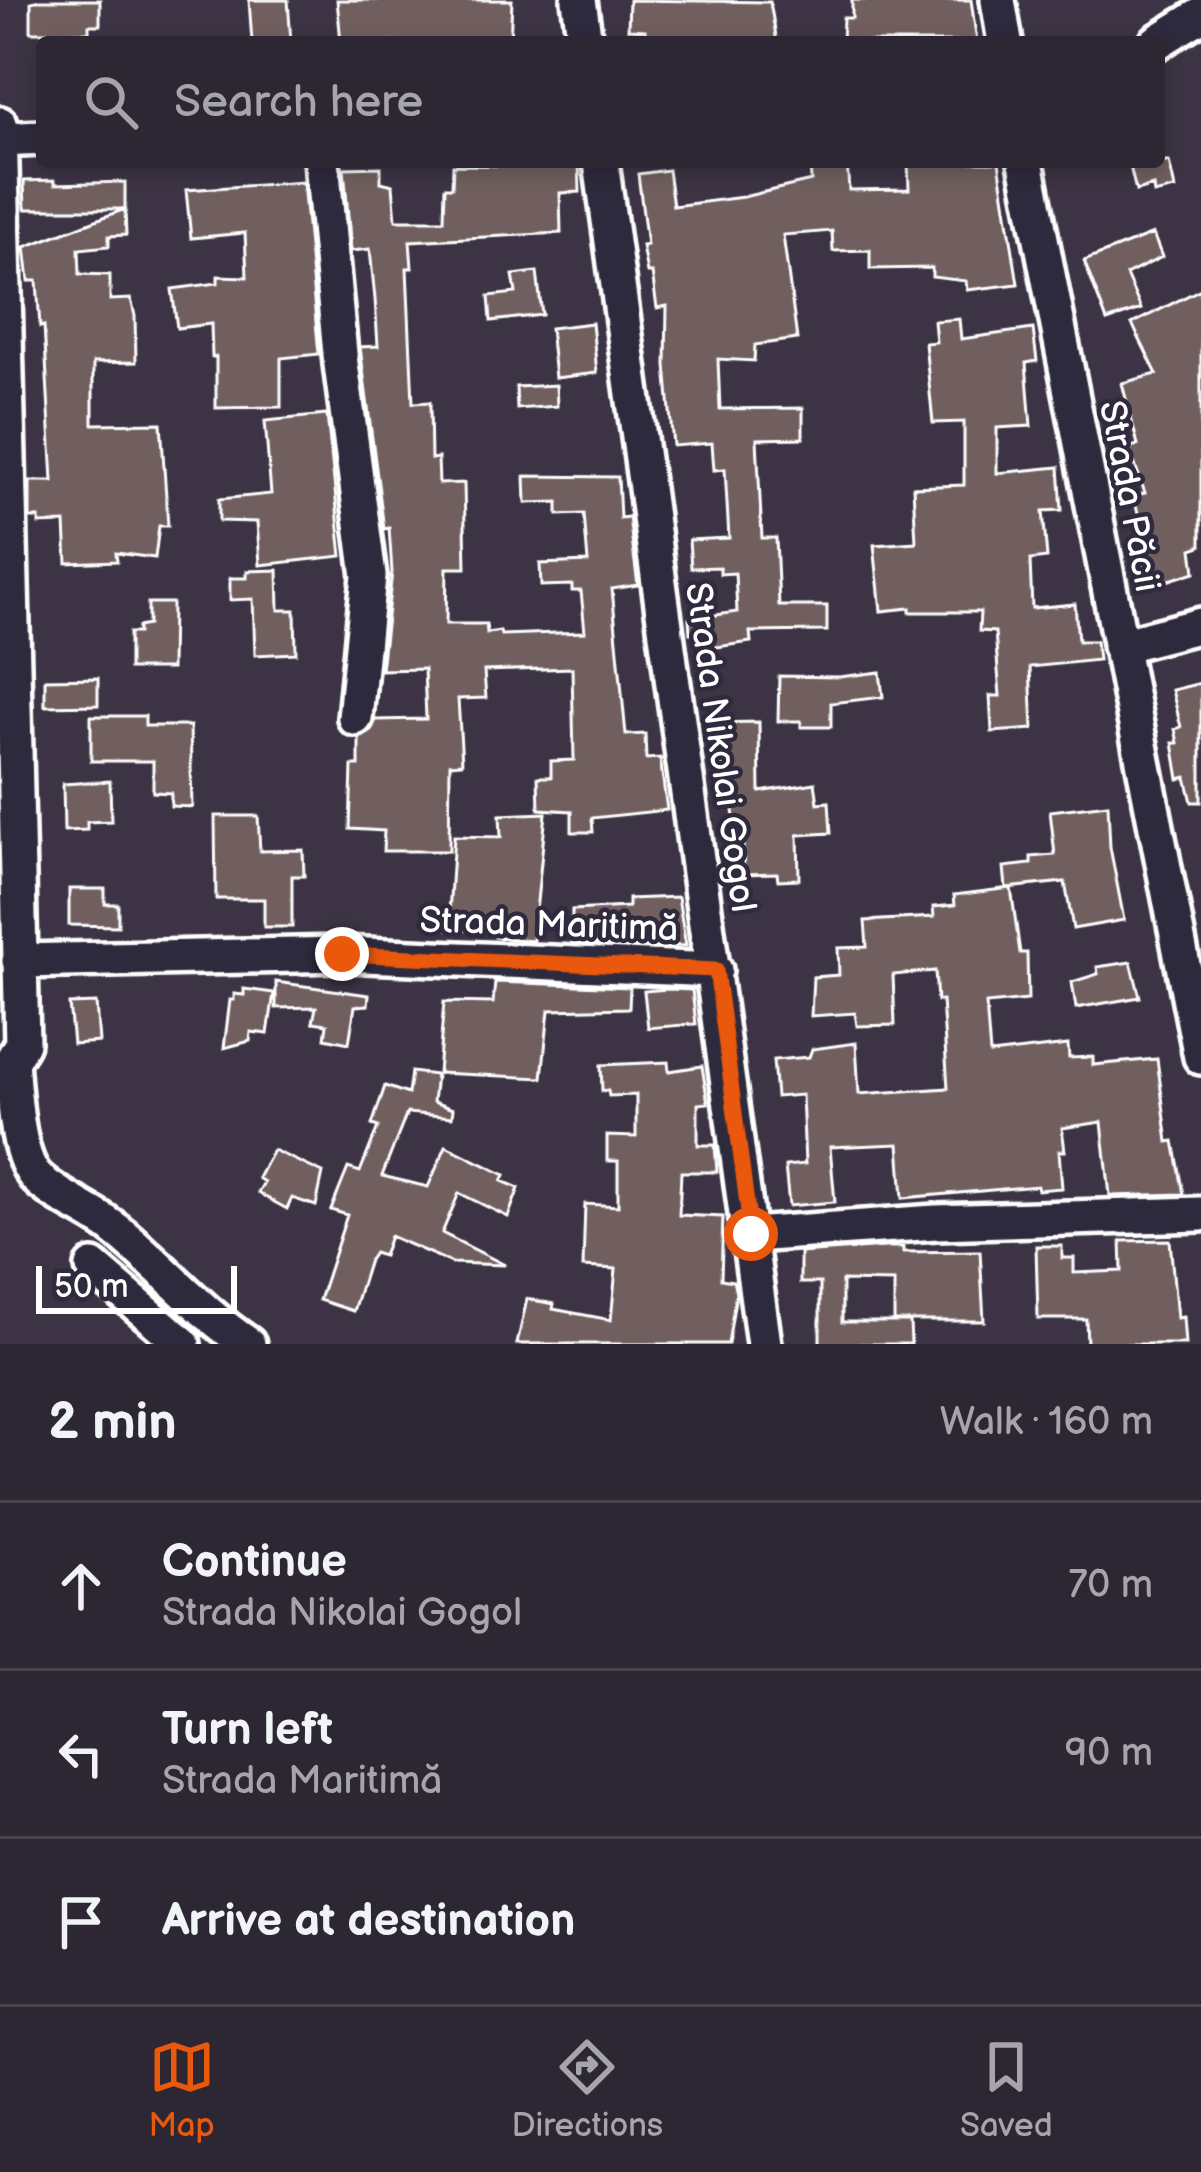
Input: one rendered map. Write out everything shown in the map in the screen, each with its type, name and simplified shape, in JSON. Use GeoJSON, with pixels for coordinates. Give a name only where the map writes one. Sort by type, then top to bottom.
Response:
{"type":"FeatureCollection","features":[{"type":"Feature","properties":{"kind":"street"},"geometry":{"type":"LineString","coordinates":[[579,0],[584,36]]}},
{"type":"Feature","properties":{"kind":"street"},"geometry":{"type":"LineString","coordinates":[[998,0],[1004,36]]}},
{"type":"Feature","properties":{"kind":"street"},"geometry":{"type":"LineString","coordinates":[[1165,37],[1201,15]]}},
{"type":"Feature","properties":{"kind":"street"},"geometry":{"type":"LineString","coordinates":[[0,124],[22,1043],[6,1064],[18,1129],[34,1176],[99,1216],[223,1328],[248,1344]]}},
{"type":"Feature","properties":{"kind":"street"},"geometry":{"type":"LineString","coordinates":[[0,140],[36,138]]}},
{"type":"Feature","properties":{"kind":"street"},"geometry":{"type":"LineString","coordinates":[[323,168],[341,364],[369,576],[355,718]]}},
{"type":"Feature","properties":{"kind":"street","name":"Strada Nikolai Gogol"},"geometry":{"type":"LineString","coordinates":[[602,168],[764,1344]]}},
{"type":"Feature","properties":{"kind":"street","name":"Strada Păcii"},"geometry":{"type":"LineString","coordinates":[[1027,168],[1201,1057]]}},
{"type":"Feature","properties":{"kind":"street"},"geometry":{"type":"LineString","coordinates":[[1120,646],[1201,625]]}},
{"type":"Feature","properties":{"kind":"street","name":"Strada Maritimă"},"geometry":{"type":"LineString","coordinates":[[20,961],[342,954],[716,970]]}},
{"type":"Feature","properties":{"kind":"street"},"geometry":{"type":"LineString","coordinates":[[751,1234],[936,1222],[1201,1214]]}},
{"type":"Feature","properties":{"kind":"street"},"geometry":{"type":"LineString","coordinates":[[93,1267],[183,1344]]}},
{"type":"Feature","properties":{"kind":"building"},"geometry":{"type":"Polygon","coordinates":[[[100,0],[100,25],[89,25],[89,32],[31,32],[31,2],[100,0]]]}},
{"type":"Feature","properties":{"kind":"building"},"geometry":{"type":"Polygon","coordinates":[[[249,0],[288,0],[291,36],[252,36],[249,0]]]}},
{"type":"Feature","properties":{"kind":"building"},"geometry":{"type":"Polygon","coordinates":[[[337,0],[512,0],[510,36],[340,36],[337,0]]]}},
{"type":"Feature","properties":{"kind":"building"},"geometry":{"type":"Polygon","coordinates":[[[629,0],[770,2],[776,36],[646,36],[645,30],[628,29],[629,0]]]}},
{"type":"Feature","properties":{"kind":"building"},"geometry":{"type":"Polygon","coordinates":[[[852,0],[971,0],[976,36],[842,36],[843,18],[852,18],[852,0]]]}},
{"type":"Feature","properties":{"kind":"building"},"geometry":{"type":"Polygon","coordinates":[[[1169,162],[1175,189],[1154,194],[1153,186],[1136,191],[1130,168],[1165,168],[1169,162]]]}},
{"type":"Feature","properties":{"kind":"building"},"geometry":{"type":"Polygon","coordinates":[[[344,168],[381,168],[381,182],[393,185],[396,220],[444,220],[445,187],[452,187],[453,168],[579,168],[580,192],[560,193],[561,233],[410,241],[413,403],[430,402],[431,459],[438,458],[439,484],[464,483],[466,568],[447,568],[446,624],[486,624],[487,633],[500,631],[501,635],[585,632],[581,591],[572,591],[572,585],[541,586],[540,564],[588,562],[584,514],[558,515],[558,502],[526,503],[525,476],[618,477],[620,518],[629,517],[638,585],[612,589],[626,735],[645,734],[646,759],[660,758],[667,810],[592,818],[593,832],[572,832],[572,811],[539,809],[538,777],[551,777],[551,761],[574,760],[572,668],[484,671],[486,698],[458,699],[462,763],[450,764],[449,851],[383,851],[384,831],[350,829],[352,766],[359,766],[359,738],[371,731],[376,720],[426,719],[424,669],[381,670],[392,572],[360,347],[378,346],[375,299],[370,249],[351,251],[344,168]]]}},
{"type":"Feature","properties":{"kind":"building"},"geometry":{"type":"Polygon","coordinates":[[[810,168],[847,168],[849,190],[909,189],[908,168],[1000,168],[1018,284],[967,290],[966,281],[932,277],[932,268],[870,269],[870,250],[833,251],[832,231],[783,235],[797,339],[755,345],[754,361],[718,359],[720,409],[803,408],[803,438],[757,439],[762,538],[776,538],[779,606],[827,606],[827,631],[750,632],[751,642],[703,649],[701,633],[690,633],[689,619],[737,612],[735,573],[720,574],[720,567],[691,568],[689,540],[729,538],[725,469],[714,470],[712,443],[673,446],[667,306],[657,308],[652,273],[647,273],[638,174],[668,170],[673,206],[743,197],[811,181],[810,168]]]}},
{"type":"Feature","properties":{"kind":"building"},"geometry":{"type":"Polygon","coordinates":[[[55,180],[55,184],[125,182],[125,209],[25,209],[24,181],[55,180]]]}},
{"type":"Feature","properties":{"kind":"building"},"geometry":{"type":"Polygon","coordinates":[[[303,182],[319,354],[281,358],[281,407],[216,408],[211,324],[177,328],[172,289],[218,283],[218,276],[247,277],[245,233],[191,238],[186,190],[303,182]]]}},
{"type":"Feature","properties":{"kind":"building"},"geometry":{"type":"Polygon","coordinates":[[[125,209],[126,235],[109,236],[109,246],[79,249],[80,274],[110,275],[110,300],[131,299],[135,316],[136,362],[93,363],[93,424],[161,423],[168,526],[159,526],[155,558],[116,553],[117,561],[67,563],[65,523],[39,524],[39,518],[30,518],[30,481],[53,481],[44,326],[40,327],[37,281],[29,281],[25,247],[125,209]]]}},
{"type":"Feature","properties":{"kind":"building"},"geometry":{"type":"Polygon","coordinates":[[[1153,234],[1162,257],[1126,275],[1141,309],[1107,321],[1084,261],[1153,234]]]}},
{"type":"Feature","properties":{"kind":"building"},"geometry":{"type":"Polygon","coordinates":[[[537,272],[542,315],[491,321],[489,296],[516,293],[513,275],[537,272]]]}},
{"type":"Feature","properties":{"kind":"building"},"geometry":{"type":"Polygon","coordinates":[[[1201,289],[1201,546],[1192,549],[1195,572],[1151,586],[1139,547],[1147,544],[1133,496],[1145,493],[1129,448],[1138,445],[1122,383],[1157,374],[1132,324],[1201,289]]]}},
{"type":"Feature","properties":{"kind":"building"},"geometry":{"type":"Polygon","coordinates":[[[959,319],[961,339],[1033,329],[1037,361],[1026,363],[1031,426],[997,428],[997,473],[1059,467],[1062,510],[1043,511],[1047,558],[1030,560],[1032,608],[1075,604],[1078,641],[1096,641],[1098,660],[1030,667],[1033,729],[992,732],[990,696],[1000,696],[995,632],[979,631],[980,612],[881,611],[874,545],[916,542],[913,487],[964,485],[964,422],[933,423],[925,343],[936,342],[934,321],[959,319]]]}},
{"type":"Feature","properties":{"kind":"building"},"geometry":{"type":"Polygon","coordinates":[[[592,323],[597,373],[555,378],[550,328],[592,323]]]}},
{"type":"Feature","properties":{"kind":"building"},"geometry":{"type":"Polygon","coordinates":[[[556,385],[557,406],[517,409],[516,387],[556,385]]]}},
{"type":"Feature","properties":{"kind":"building"},"geometry":{"type":"Polygon","coordinates":[[[327,415],[342,556],[260,565],[257,522],[219,521],[219,499],[271,494],[265,421],[327,415]]]}},
{"type":"Feature","properties":{"kind":"building"},"geometry":{"type":"Polygon","coordinates":[[[278,570],[279,610],[295,610],[296,653],[255,655],[253,599],[230,600],[230,578],[247,578],[247,571],[278,570]]]}},
{"type":"Feature","properties":{"kind":"building"},"geometry":{"type":"Polygon","coordinates":[[[148,603],[172,603],[171,669],[129,669],[129,633],[148,625],[148,603]]]}},
{"type":"Feature","properties":{"kind":"building"},"geometry":{"type":"Polygon","coordinates":[[[880,672],[883,697],[831,703],[831,727],[778,721],[779,676],[880,672]]]}},
{"type":"Feature","properties":{"kind":"building"},"geometry":{"type":"Polygon","coordinates":[[[98,678],[98,705],[45,706],[45,679],[98,678]]]}},
{"type":"Feature","properties":{"kind":"building"},"geometry":{"type":"Polygon","coordinates":[[[1201,683],[1201,802],[1192,802],[1186,777],[1179,779],[1173,743],[1178,743],[1175,729],[1181,727],[1172,690],[1201,683]]]}},
{"type":"Feature","properties":{"kind":"building"},"geometry":{"type":"Polygon","coordinates":[[[91,716],[145,716],[145,726],[190,726],[192,807],[171,806],[171,793],[153,792],[153,761],[91,761],[91,716]]]}},
{"type":"Feature","properties":{"kind":"building"},"geometry":{"type":"Polygon","coordinates":[[[759,722],[760,792],[815,783],[818,803],[829,802],[831,833],[798,835],[799,879],[778,880],[777,873],[744,874],[742,821],[735,823],[726,766],[713,766],[709,723],[759,722]]]}},
{"type":"Feature","properties":{"kind":"building"},"geometry":{"type":"Polygon","coordinates":[[[110,781],[111,821],[87,822],[87,830],[64,831],[63,784],[110,781]]]}},
{"type":"Feature","properties":{"kind":"building"},"geometry":{"type":"Polygon","coordinates":[[[1108,804],[1110,847],[1124,920],[1073,929],[1065,882],[1006,888],[1004,867],[1055,855],[1050,811],[1108,804]]]}},
{"type":"Feature","properties":{"kind":"building"},"geometry":{"type":"Polygon","coordinates":[[[546,813],[533,941],[495,937],[496,932],[448,929],[454,836],[501,837],[500,815],[546,813]]]}},
{"type":"Feature","properties":{"kind":"building"},"geometry":{"type":"Polygon","coordinates":[[[215,816],[258,816],[260,851],[303,850],[304,876],[292,876],[292,927],[264,927],[264,899],[216,899],[215,816]]]}},
{"type":"Feature","properties":{"kind":"building"},"geometry":{"type":"Polygon","coordinates":[[[1011,888],[1020,953],[1027,953],[1028,1000],[986,1004],[990,1054],[1068,1045],[1069,1058],[1093,1057],[1093,1065],[1157,1059],[1168,1142],[1174,1141],[1184,1194],[1110,1196],[1102,1122],[1062,1128],[1062,1188],[903,1198],[899,1144],[830,1147],[835,1202],[789,1206],[785,1166],[805,1164],[802,1095],[776,1097],[773,1060],[809,1057],[812,1049],[856,1043],[859,1094],[948,1088],[942,1001],[937,1001],[935,971],[893,975],[895,1025],[857,1026],[855,1013],[811,1016],[813,977],[839,975],[838,948],[867,947],[865,921],[934,917],[933,907],[955,905],[954,895],[1011,888]]]}},
{"type":"Feature","properties":{"kind":"building"},"geometry":{"type":"Polygon","coordinates":[[[69,889],[105,889],[105,904],[118,904],[118,926],[69,925],[69,889]]]}},
{"type":"Feature","properties":{"kind":"building"},"geometry":{"type":"Polygon","coordinates":[[[678,897],[686,946],[572,943],[572,910],[628,907],[628,899],[678,897]]]}},
{"type":"Feature","properties":{"kind":"building"},"geometry":{"type":"Polygon","coordinates":[[[1131,962],[1140,997],[1076,1008],[1072,982],[1098,974],[1097,967],[1131,962]]]}},
{"type":"Feature","properties":{"kind":"building"},"geometry":{"type":"Polygon","coordinates":[[[276,982],[369,995],[368,1005],[355,1006],[349,1043],[325,1038],[327,1024],[313,1022],[316,1007],[276,1008],[276,982]]]}},
{"type":"Feature","properties":{"kind":"building"},"geometry":{"type":"Polygon","coordinates":[[[495,982],[630,987],[629,1008],[549,1010],[542,1078],[438,1073],[444,1002],[493,1003],[495,982]]]}},
{"type":"Feature","properties":{"kind":"building"},"geometry":{"type":"Polygon","coordinates":[[[244,989],[274,993],[268,1034],[251,1032],[250,1041],[224,1048],[230,1000],[234,994],[244,995],[244,989]]]}},
{"type":"Feature","properties":{"kind":"building"},"geometry":{"type":"Polygon","coordinates":[[[692,990],[696,1024],[648,1028],[644,991],[692,990]]]}},
{"type":"Feature","properties":{"kind":"building"},"geometry":{"type":"Polygon","coordinates":[[[96,1003],[99,1042],[73,1044],[69,1004],[96,1003]]]}},
{"type":"Feature","properties":{"kind":"building"},"geometry":{"type":"Polygon","coordinates":[[[668,1062],[669,1071],[702,1066],[708,1103],[698,1104],[698,1145],[715,1145],[717,1172],[681,1172],[679,1215],[723,1217],[721,1279],[733,1281],[736,1293],[728,1344],[517,1344],[527,1299],[611,1320],[616,1269],[583,1267],[585,1204],[618,1206],[618,1161],[607,1161],[607,1136],[636,1137],[636,1095],[609,1096],[602,1091],[601,1065],[668,1062]]]}},
{"type":"Feature","properties":{"kind":"building"},"geometry":{"type":"Polygon","coordinates":[[[411,1072],[436,1075],[433,1102],[453,1109],[452,1117],[407,1113],[382,1176],[428,1187],[446,1146],[505,1175],[502,1181],[519,1188],[508,1217],[459,1193],[442,1233],[505,1265],[452,1263],[390,1236],[383,1256],[374,1253],[369,1260],[353,1311],[319,1300],[347,1215],[331,1210],[348,1168],[360,1172],[378,1127],[372,1125],[385,1086],[408,1094],[411,1072]]]}},
{"type":"Feature","properties":{"kind":"building"},"geometry":{"type":"Polygon","coordinates":[[[273,1150],[323,1173],[316,1206],[292,1198],[287,1209],[258,1193],[264,1182],[258,1178],[273,1150]]]}},
{"type":"Feature","properties":{"kind":"building"},"geometry":{"type":"Polygon","coordinates":[[[1170,1240],[1177,1318],[1183,1317],[1185,1344],[1087,1344],[1086,1319],[1038,1319],[1036,1246],[1062,1246],[1062,1258],[1074,1258],[1074,1273],[1122,1271],[1121,1241],[1170,1240]]]}},
{"type":"Feature","properties":{"kind":"building"},"geometry":{"type":"Polygon","coordinates":[[[903,1247],[903,1252],[980,1251],[984,1321],[894,1321],[894,1282],[842,1281],[842,1322],[910,1322],[911,1344],[820,1344],[820,1283],[800,1283],[800,1253],[903,1247]]]}},
{"type":"Feature","properties":{"kind":"route"},"geometry":{"type":"LineString","coordinates":[[342,954],[716,970],[751,1234]]}}]}
